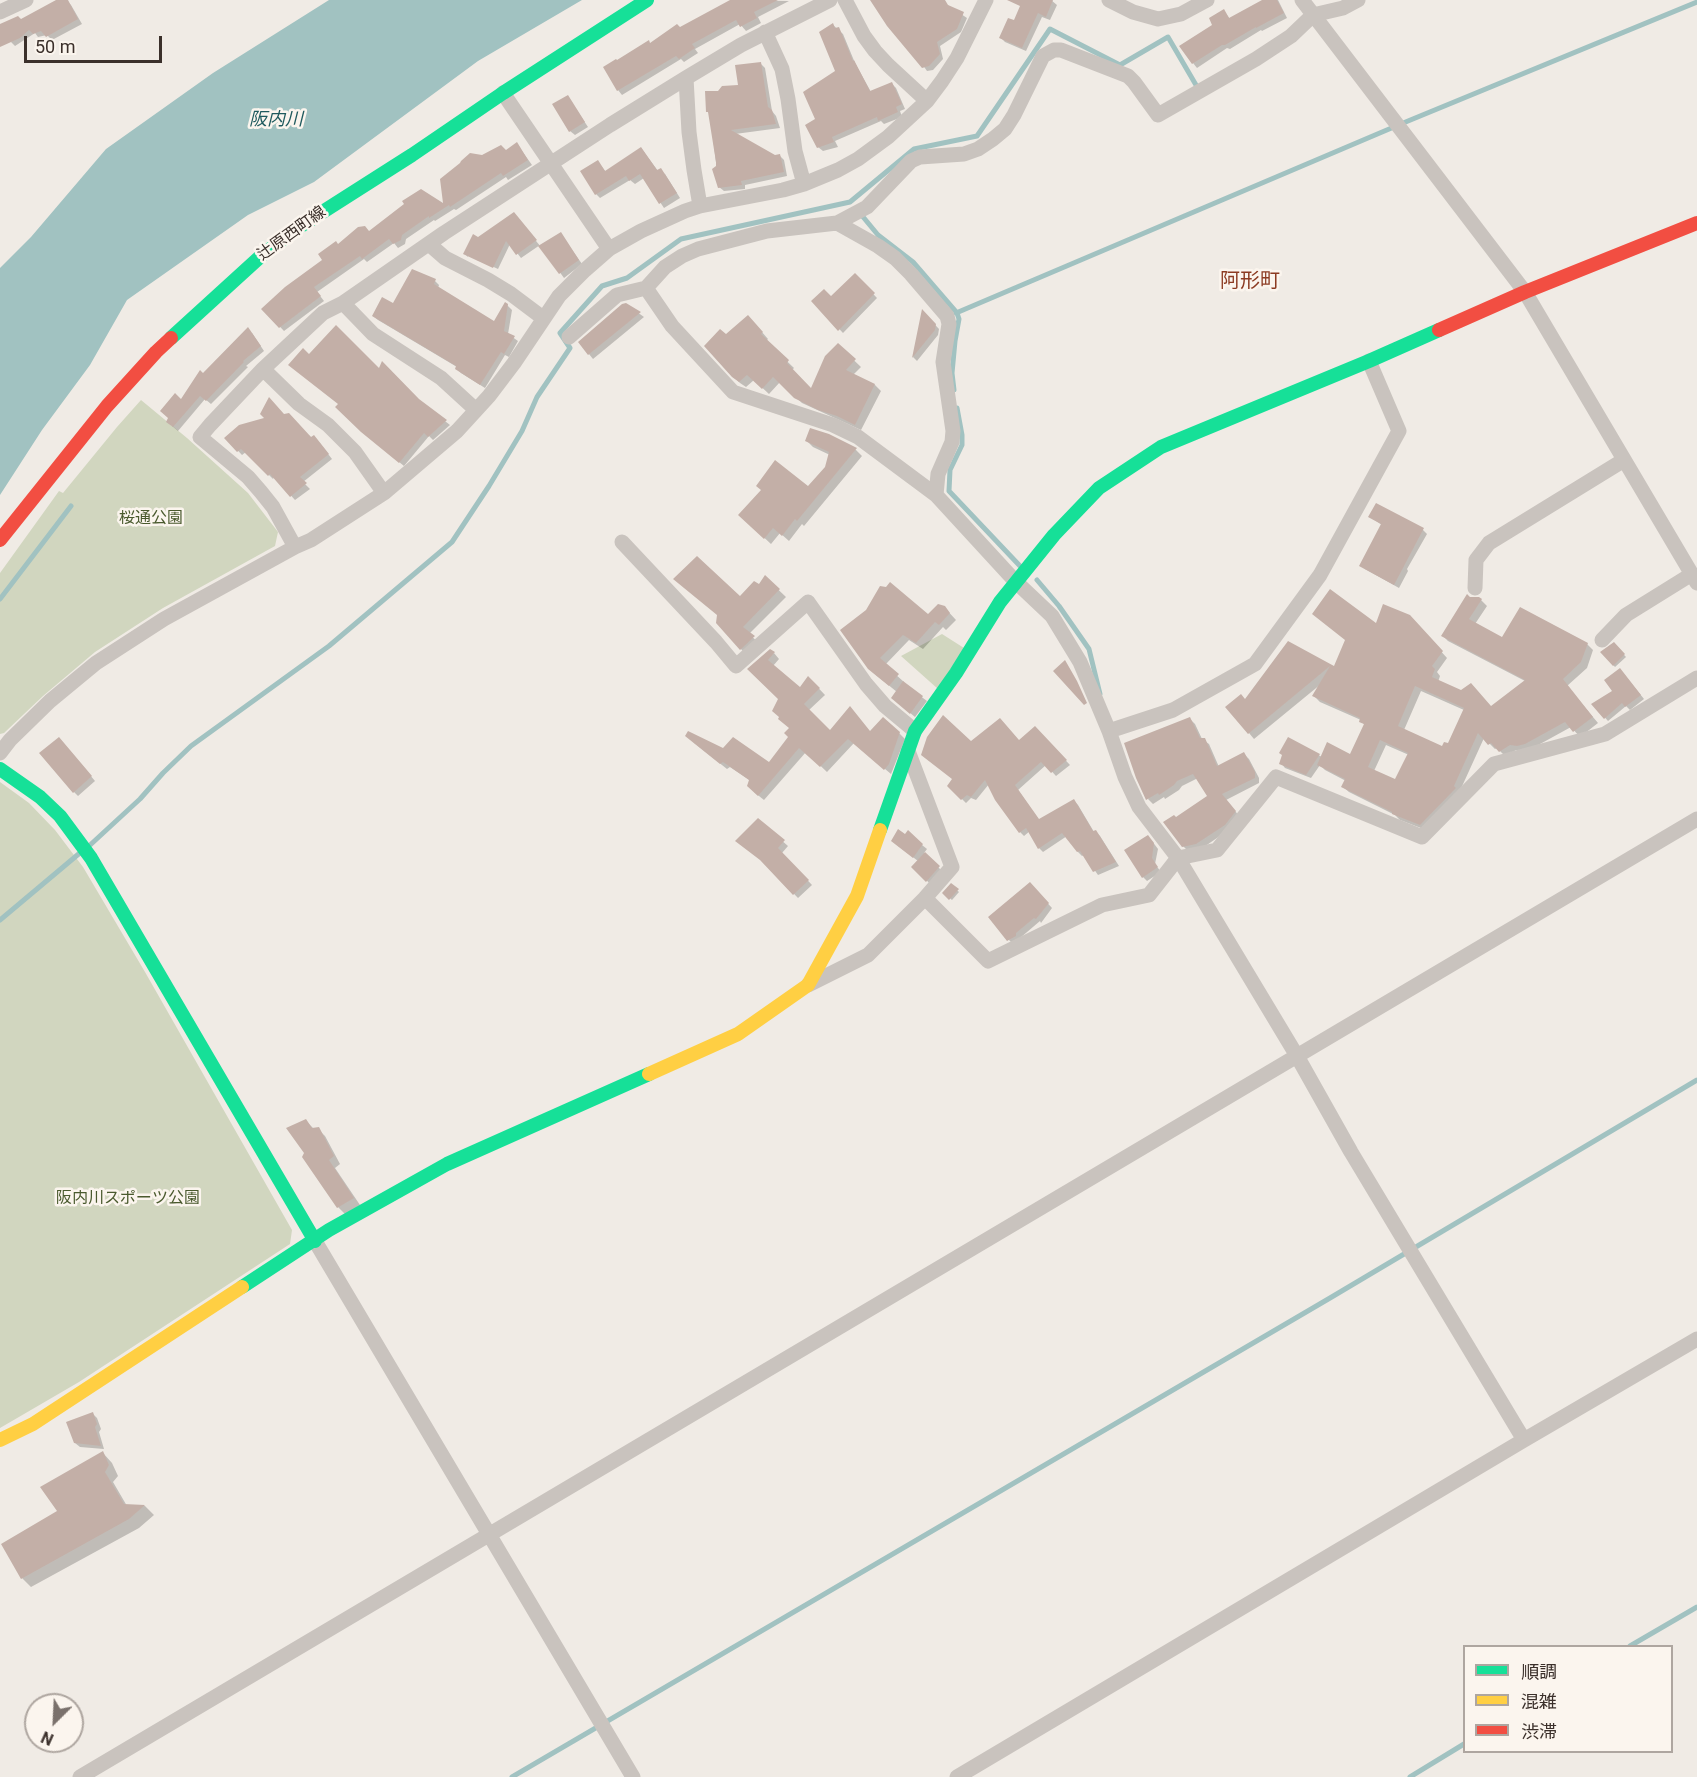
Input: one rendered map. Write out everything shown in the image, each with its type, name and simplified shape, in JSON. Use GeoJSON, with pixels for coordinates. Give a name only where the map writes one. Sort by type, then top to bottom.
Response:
{"type":"FeatureCollection","features":[{"type":"Feature","properties":{"kind":"street"},"geometry":{"type":"LineString","coordinates":[[0,12],[26,0]]}},
{"type":"Feature","properties":{"kind":"street","name":"辻原西町線"},"geometry":{"type":"LineString","coordinates":[[0,540],[106,406],[156,352],[261,256],[299,227],[647,0]]}},
{"type":"Feature","properties":{"kind":"street"},"geometry":{"type":"LineString","coordinates":[[295,547],[273,507],[261,492],[248,477],[201,437],[263,369],[323,313],[343,303],[551,164],[686,78],[765,32],[830,0]]}},
{"type":"Feature","properties":{"kind":"street"},"geometry":{"type":"LineString","coordinates":[[845,0],[864,36],[875,51],[927,100]]}},
{"type":"Feature","properties":{"kind":"street"},"geometry":{"type":"LineString","coordinates":[[0,753],[50,700],[114,651],[164,619],[311,540],[384,493],[457,431],[514,363],[543,318],[572,281],[609,249],[663,220],[700,206],[804,184],[858,159],[888,137],[927,100],[957,58],[986,0]]}},
{"type":"Feature","properties":{"kind":"street"},"geometry":{"type":"LineString","coordinates":[[1109,0],[1133,12],[1158,20],[1181,14],[1207,0]]}},
{"type":"Feature","properties":{"kind":"street"},"geometry":{"type":"LineString","coordinates":[[1302,0],[1525,292],[1694,579],[1626,615],[1602,640]]}},
{"type":"Feature","properties":{"kind":"street"},"geometry":{"type":"LineString","coordinates":[[569,337],[617,295],[646,288],[665,267],[682,256],[698,249],[767,231],[843,220],[867,207],[911,161],[920,157],[964,154],[978,149],[1005,129],[1043,56],[1054,50],[1061,50],[1128,76],[1158,115],[1256,59],[1291,36],[1313,15],[1343,8],[1358,0]]}},
{"type":"Feature","properties":{"kind":"street"},"geometry":{"type":"LineString","coordinates":[[765,32],[782,69],[795,151],[804,184]]}},
{"type":"Feature","properties":{"kind":"street"},"geometry":{"type":"LineString","coordinates":[[686,78],[690,141],[700,206]]}},
{"type":"Feature","properties":{"kind":"street"},"geometry":{"type":"LineString","coordinates":[[503,93],[609,249]]}},
{"type":"Feature","properties":{"kind":"street"},"geometry":{"type":"LineString","coordinates":[[843,220],[896,258],[947,316],[950,324],[943,362],[953,431],[952,442],[938,474],[936,495]]}},
{"type":"Feature","properties":{"kind":"street"},"geometry":{"type":"LineString","coordinates":[[808,986],[857,896],[915,731],[956,673],[1015,581],[1054,535],[1099,488],[1161,447],[1369,361],[1525,292],[1697,223]]}},
{"type":"Feature","properties":{"kind":"street"},"geometry":{"type":"LineString","coordinates":[[429,244],[445,258],[511,294],[543,318]]}},
{"type":"Feature","properties":{"kind":"street"},"geometry":{"type":"LineString","coordinates":[[646,288],[672,326],[733,392],[833,425],[858,436],[936,495],[1015,581],[1052,616],[1080,662],[1138,807],[1178,858],[1298,1056],[1352,1152],[1524,1440]]}},
{"type":"Feature","properties":{"kind":"street"},"geometry":{"type":"LineString","coordinates":[[343,303],[373,334],[441,378],[476,410]]}},
{"type":"Feature","properties":{"kind":"street"},"geometry":{"type":"LineString","coordinates":[[1109,731],[1173,710],[1255,664],[1320,575],[1399,431],[1369,361]]}},
{"type":"Feature","properties":{"kind":"street"},"geometry":{"type":"LineString","coordinates":[[263,369],[299,404],[328,425],[355,452],[384,493]]}},
{"type":"Feature","properties":{"kind":"street"},"geometry":{"type":"LineString","coordinates":[[1475,588],[1476,560],[1489,543],[1624,460]]}},
{"type":"Feature","properties":{"kind":"street"},"geometry":{"type":"LineString","coordinates":[[622,542],[736,666],[808,602],[866,684],[885,705],[915,731]]}},
{"type":"Feature","properties":{"kind":"street"},"geometry":{"type":"LineString","coordinates":[[926,898],[988,961],[1102,905],[1149,895],[1178,858],[1217,850],[1276,777],[1422,837],[1494,764],[1605,734],[1697,678]]}},
{"type":"Feature","properties":{"kind":"street"},"geometry":{"type":"LineString","coordinates":[[0,1440],[33,1424],[329,1230],[447,1164],[738,1034],[808,986],[868,955],[926,898],[952,867],[908,751]]}},
{"type":"Feature","properties":{"kind":"street"},"geometry":{"type":"LineString","coordinates":[[0,769],[40,797],[60,816],[90,858],[633,1777]]}},
{"type":"Feature","properties":{"kind":"street"},"geometry":{"type":"LineString","coordinates":[[80,1777],[1697,819]]}},
{"type":"Feature","properties":{"kind":"street"},"geometry":{"type":"LineString","coordinates":[[957,1777],[1697,1339]]}},
{"type":"Feature","properties":{"kind":"green space","name":"桜通公園"},"geometry":{"type":"Polygon","coordinates":[[[141,400],[248,493],[278,532],[275,546],[163,608],[95,652],[4,733],[0,734],[0,573],[59,491],[63,493],[141,400]]]}},
{"type":"Feature","properties":{"kind":"green space"},"geometry":{"type":"Polygon","coordinates":[[[942,634],[964,648],[938,689],[901,656],[942,634]]]}},
{"type":"Feature","properties":{"kind":"green space","name":"阪内川スポーツ公園"},"geometry":{"type":"Polygon","coordinates":[[[0,782],[29,803],[55,830],[83,867],[292,1230],[290,1244],[79,1382],[0,1428],[0,782]]]}},
{"type":"Feature","properties":{"kind":"water","name":"阪内川"},"geometry":{"type":"Polygon","coordinates":[[[329,0],[582,0],[478,61],[314,182],[248,215],[127,300],[90,365],[42,430],[0,495],[0,268],[31,237],[106,149],[213,73],[329,0]]]}},
{"type":"Feature","properties":{"kind":"building"},"geometry":{"type":"Polygon","coordinates":[[[56,0],[68,0],[78,19],[46,37],[41,31],[33,34],[29,30],[20,38],[0,47],[0,24],[18,16],[21,19],[56,0]]]}},
{"type":"Feature","properties":{"kind":"building"},"geometry":{"type":"Polygon","coordinates":[[[730,0],[778,0],[754,12],[757,18],[740,27],[736,20],[692,44],[695,48],[679,59],[676,56],[617,91],[603,67],[649,40],[650,43],[677,24],[680,27],[730,0]]]}},
{"type":"Feature","properties":{"kind":"building"},"geometry":{"type":"Polygon","coordinates":[[[870,0],[945,0],[948,5],[964,12],[957,29],[937,42],[940,54],[929,66],[922,68],[887,26],[870,0]]]}},
{"type":"Feature","properties":{"kind":"building"},"geometry":{"type":"Polygon","coordinates":[[[1007,0],[1053,0],[1046,17],[1038,13],[1022,48],[999,38],[1008,18],[1014,20],[1020,6],[1007,0]]]}},
{"type":"Feature","properties":{"kind":"building"},"geometry":{"type":"Polygon","coordinates":[[[1262,0],[1277,0],[1284,13],[1222,45],[1192,64],[1179,46],[1212,25],[1209,18],[1224,9],[1229,18],[1262,0]]]}},
{"type":"Feature","properties":{"kind":"building"},"geometry":{"type":"Polygon","coordinates":[[[833,23],[835,28],[839,27],[853,61],[870,91],[892,82],[902,104],[896,107],[898,112],[878,121],[877,117],[832,137],[834,142],[817,148],[805,125],[815,119],[803,92],[835,71],[819,32],[833,23]]]}},
{"type":"Feature","properties":{"kind":"building"},"geometry":{"type":"Polygon","coordinates":[[[761,62],[768,107],[772,110],[776,124],[731,130],[775,155],[780,154],[784,172],[741,181],[742,185],[718,188],[712,169],[716,166],[716,162],[708,112],[706,112],[705,91],[718,91],[722,86],[738,85],[735,65],[761,62]]]}},
{"type":"Feature","properties":{"kind":"building"},"geometry":{"type":"Polygon","coordinates":[[[568,95],[585,122],[569,132],[552,104],[568,95]]]}},
{"type":"Feature","properties":{"kind":"building"},"geometry":{"type":"Polygon","coordinates":[[[517,142],[528,160],[503,176],[501,173],[450,207],[449,205],[429,218],[429,216],[402,235],[401,240],[393,244],[389,239],[362,259],[360,256],[314,287],[321,296],[279,328],[261,309],[285,287],[322,260],[318,254],[336,241],[338,244],[358,227],[365,226],[369,231],[404,204],[402,201],[421,189],[443,203],[440,179],[470,153],[482,155],[501,145],[506,150],[517,142]]]}},
{"type":"Feature","properties":{"kind":"building"},"geometry":{"type":"Polygon","coordinates":[[[641,147],[657,170],[661,168],[677,193],[659,204],[640,174],[629,181],[626,176],[595,195],[580,171],[598,160],[605,171],[641,147]]]}},
{"type":"Feature","properties":{"kind":"building"},"geometry":{"type":"Polygon","coordinates":[[[514,212],[537,240],[516,255],[506,241],[493,268],[463,254],[473,234],[478,237],[514,212]]]}},
{"type":"Feature","properties":{"kind":"building"},"geometry":{"type":"Polygon","coordinates":[[[561,232],[579,260],[559,274],[538,246],[561,232]]]}},
{"type":"Feature","properties":{"kind":"building"},"geometry":{"type":"Polygon","coordinates":[[[412,269],[436,279],[434,284],[494,321],[505,302],[508,304],[504,331],[515,336],[504,354],[501,352],[480,385],[455,369],[456,366],[372,316],[382,297],[393,303],[412,269]]]}},
{"type":"Feature","properties":{"kind":"building"},"geometry":{"type":"Polygon","coordinates":[[[855,273],[875,293],[838,331],[811,301],[824,289],[831,296],[855,273]]]}},
{"type":"Feature","properties":{"kind":"building"},"geometry":{"type":"Polygon","coordinates":[[[626,303],[641,312],[588,355],[578,342],[626,303]]]}},
{"type":"Feature","properties":{"kind":"building"},"geometry":{"type":"Polygon","coordinates":[[[922,309],[936,324],[935,330],[912,358],[922,309]]]}},
{"type":"Feature","properties":{"kind":"building"},"geometry":{"type":"Polygon","coordinates":[[[748,315],[763,332],[761,334],[789,360],[787,363],[811,388],[825,356],[838,343],[856,359],[846,370],[875,384],[855,425],[794,398],[773,377],[762,389],[747,375],[739,382],[732,377],[704,346],[720,329],[726,334],[748,315]]]}},
{"type":"Feature","properties":{"kind":"building"},"geometry":{"type":"Polygon","coordinates":[[[336,325],[379,368],[382,361],[419,399],[447,420],[428,437],[424,433],[399,463],[335,407],[338,404],[288,365],[303,348],[309,354],[336,325]]]}},
{"type":"Feature","properties":{"kind":"building"},"geometry":{"type":"Polygon","coordinates":[[[248,327],[261,346],[243,361],[206,401],[200,396],[173,427],[166,422],[168,418],[160,411],[175,393],[181,399],[200,370],[203,373],[248,327]]]}},
{"type":"Feature","properties":{"kind":"building"},"geometry":{"type":"Polygon","coordinates":[[[269,397],[284,414],[289,413],[311,437],[314,435],[329,454],[300,477],[307,483],[290,497],[270,474],[268,476],[241,449],[237,452],[224,438],[239,425],[264,418],[260,414],[269,397]]]}},
{"type":"Feature","properties":{"kind":"building"},"geometry":{"type":"Polygon","coordinates":[[[810,428],[829,434],[857,448],[782,536],[773,528],[764,539],[738,515],[761,490],[756,486],[775,460],[808,486],[825,467],[829,452],[805,441],[810,428]]]}},
{"type":"Feature","properties":{"kind":"building"},"geometry":{"type":"Polygon","coordinates":[[[1376,503],[1424,528],[1394,585],[1359,566],[1381,524],[1368,517],[1376,503]]]}},
{"type":"Feature","properties":{"kind":"building"},"geometry":{"type":"Polygon","coordinates":[[[697,556],[740,596],[754,581],[759,584],[765,575],[780,589],[743,627],[755,636],[740,650],[716,623],[717,615],[673,579],[697,556]]]}},
{"type":"Feature","properties":{"kind":"building"},"geometry":{"type":"Polygon","coordinates":[[[890,582],[928,614],[938,604],[945,606],[950,613],[939,625],[935,622],[916,643],[903,635],[880,658],[899,674],[889,686],[868,669],[840,630],[866,610],[880,586],[886,587],[890,582]]]}},
{"type":"Feature","properties":{"kind":"building"},"geometry":{"type":"Polygon","coordinates":[[[1330,589],[1376,623],[1383,604],[1410,615],[1443,651],[1432,666],[1435,669],[1432,677],[1461,690],[1471,683],[1491,706],[1525,680],[1441,636],[1467,594],[1470,597],[1482,599],[1469,619],[1502,637],[1520,607],[1588,643],[1581,662],[1563,679],[1593,717],[1573,732],[1565,722],[1525,744],[1510,745],[1499,752],[1491,743],[1488,745],[1478,733],[1454,786],[1456,788],[1420,825],[1392,814],[1341,787],[1345,779],[1317,765],[1327,742],[1350,754],[1364,724],[1359,722],[1360,718],[1312,696],[1330,666],[1248,734],[1225,707],[1241,694],[1245,699],[1288,641],[1334,666],[1345,640],[1312,614],[1330,589]],[[1415,686],[1398,726],[1442,746],[1444,742],[1448,743],[1464,708],[1415,686]],[[1380,740],[1368,767],[1395,779],[1408,753],[1380,740]]]}},
{"type":"Feature","properties":{"kind":"building"},"geometry":{"type":"Polygon","coordinates":[[[1614,642],[1625,654],[1613,666],[1600,652],[1614,642]]]}},
{"type":"Feature","properties":{"kind":"building"},"geometry":{"type":"Polygon","coordinates":[[[770,649],[775,652],[768,660],[800,687],[808,676],[820,688],[804,704],[830,730],[850,706],[870,731],[883,717],[900,732],[889,764],[884,770],[848,739],[820,767],[799,748],[758,796],[747,786],[749,780],[723,762],[720,764],[685,736],[688,731],[723,748],[733,737],[769,762],[788,737],[784,733],[789,728],[772,711],[778,699],[747,669],[770,649]]]}},
{"type":"Feature","properties":{"kind":"building"},"geometry":{"type":"Polygon","coordinates":[[[1065,660],[1087,703],[1084,705],[1053,671],[1065,660]]]}},
{"type":"Feature","properties":{"kind":"building"},"geometry":{"type":"Polygon","coordinates":[[[1620,668],[1641,695],[1625,707],[1622,703],[1604,719],[1591,704],[1612,691],[1604,680],[1620,668]]]}},
{"type":"Feature","properties":{"kind":"building"},"geometry":{"type":"Polygon","coordinates":[[[903,681],[923,696],[910,714],[891,698],[903,681]]]}},
{"type":"Feature","properties":{"kind":"building"},"geometry":{"type":"Polygon","coordinates":[[[943,715],[971,741],[1000,718],[1019,740],[1035,726],[1067,760],[1051,773],[1041,762],[1015,785],[1039,819],[1074,799],[1093,831],[1096,830],[1116,862],[1093,872],[1080,851],[1077,852],[1062,833],[1038,849],[1026,828],[1019,833],[995,800],[985,780],[971,797],[967,795],[961,800],[947,786],[952,779],[921,755],[927,737],[943,715]]]}},
{"type":"Feature","properties":{"kind":"building"},"geometry":{"type":"Polygon","coordinates":[[[1190,717],[1200,738],[1205,738],[1217,766],[1244,752],[1255,772],[1255,778],[1222,794],[1236,811],[1225,825],[1196,844],[1182,847],[1163,822],[1174,815],[1176,817],[1207,796],[1193,774],[1177,781],[1159,795],[1158,793],[1146,800],[1124,743],[1190,717]]]}},
{"type":"Feature","properties":{"kind":"building"},"geometry":{"type":"Polygon","coordinates":[[[59,737],[92,776],[73,793],[39,753],[59,737]]]}},
{"type":"Feature","properties":{"kind":"building"},"geometry":{"type":"Polygon","coordinates":[[[1288,737],[1320,754],[1306,775],[1279,764],[1282,755],[1279,753],[1288,737]]]}},
{"type":"Feature","properties":{"kind":"building"},"geometry":{"type":"Polygon","coordinates":[[[758,818],[785,840],[778,848],[809,880],[793,895],[760,860],[735,841],[758,818]]]}},
{"type":"Feature","properties":{"kind":"building"},"geometry":{"type":"Polygon","coordinates":[[[898,829],[905,834],[908,830],[923,844],[913,858],[891,841],[898,829]]]}},
{"type":"Feature","properties":{"kind":"building"},"geometry":{"type":"Polygon","coordinates":[[[1148,835],[1154,843],[1152,858],[1158,867],[1142,878],[1124,850],[1148,835]]]}},
{"type":"Feature","properties":{"kind":"building"},"geometry":{"type":"Polygon","coordinates":[[[925,852],[940,866],[926,882],[911,867],[925,852]]]}},
{"type":"Feature","properties":{"kind":"building"},"geometry":{"type":"Polygon","coordinates":[[[1030,882],[1049,903],[1036,919],[1034,918],[1016,933],[1016,936],[1007,941],[988,917],[1030,882]]]}},
{"type":"Feature","properties":{"kind":"building"},"geometry":{"type":"Polygon","coordinates":[[[951,883],[959,889],[949,900],[942,893],[951,883]]]}},
{"type":"Feature","properties":{"kind":"building"},"geometry":{"type":"Polygon","coordinates":[[[306,1119],[312,1128],[319,1127],[334,1156],[329,1160],[354,1198],[337,1208],[302,1157],[304,1153],[286,1128],[306,1119]]]}},
{"type":"Feature","properties":{"kind":"building"},"geometry":{"type":"Polygon","coordinates":[[[93,1412],[101,1446],[74,1443],[66,1422],[93,1412]]]}},
{"type":"Feature","properties":{"kind":"building"},"geometry":{"type":"Polygon","coordinates":[[[103,1451],[109,1465],[105,1472],[124,1504],[145,1505],[129,1519],[21,1579],[1,1544],[57,1511],[40,1487],[103,1451]]]}},
{"type":"Feature","properties":{"kind":"waterway"},"geometry":{"type":"LineString","coordinates":[[956,313],[1408,121],[1697,2]]}},
{"type":"Feature","properties":{"kind":"waterway"},"geometry":{"type":"LineString","coordinates":[[89,846],[140,799],[191,746],[329,646],[452,542],[522,431],[537,397],[570,348],[560,333],[602,286],[627,278],[681,239],[850,202],[914,149],[977,136],[1050,29],[1120,65],[1168,37],[1196,85]]}},
{"type":"Feature","properties":{"kind":"waterway"},"geometry":{"type":"LineString","coordinates":[[859,212],[878,235],[913,262],[957,313],[959,319],[952,373],[954,390]]}},
{"type":"Feature","properties":{"kind":"waterway"},"geometry":{"type":"LineString","coordinates":[[957,408],[962,445],[950,470],[949,491],[1020,566]]}},
{"type":"Feature","properties":{"kind":"waterway"},"geometry":{"type":"LineString","coordinates":[[0,599],[71,506]]}},
{"type":"Feature","properties":{"kind":"waterway"},"geometry":{"type":"LineString","coordinates":[[1037,580],[1059,606],[1089,649],[1100,694]]}},
{"type":"Feature","properties":{"kind":"waterway"},"geometry":{"type":"LineString","coordinates":[[0,920],[81,852]]}},
{"type":"Feature","properties":{"kind":"waterway"},"geometry":{"type":"LineString","coordinates":[[512,1777],[1330,1298],[1697,1080]]}},
{"type":"Feature","properties":{"kind":"waterway"},"geometry":{"type":"LineString","coordinates":[[1632,1645],[1697,1607]]}},
{"type":"Feature","properties":{"kind":"waterway"},"geometry":{"type":"LineString","coordinates":[[1410,1777],[1463,1745]]}},
{"type":"Feature","properties":{"kind":"traffic: fast"},"geometry":{"type":"LineString","coordinates":[[171,338],[261,256],[299,227],[647,0]]}},
{"type":"Feature","properties":{"kind":"traffic: fast"},"geometry":{"type":"LineString","coordinates":[[880,830],[915,731],[956,673],[1000,602],[1054,535],[1099,488],[1161,447],[1439,330]]}},
{"type":"Feature","properties":{"kind":"traffic: fast"},"geometry":{"type":"LineString","coordinates":[[0,769],[40,797],[60,816],[91,858],[315,1241]]}},
{"type":"Feature","properties":{"kind":"traffic: fast"},"geometry":{"type":"LineString","coordinates":[[242,1287],[329,1230],[447,1164],[649,1074]]}},
{"type":"Feature","properties":{"kind":"traffic: slow"},"geometry":{"type":"LineString","coordinates":[[649,1074],[738,1034],[808,985],[857,896],[880,830]]}},
{"type":"Feature","properties":{"kind":"traffic: slow"},"geometry":{"type":"LineString","coordinates":[[0,1440],[33,1424],[242,1287]]}},
{"type":"Feature","properties":{"kind":"traffic: jam"},"geometry":{"type":"LineString","coordinates":[[1439,330],[1525,292],[1697,223]]}},
{"type":"Feature","properties":{"kind":"traffic: jam"},"geometry":{"type":"LineString","coordinates":[[0,540],[107,406],[171,338]]}},
{"type":"Feature","properties":{"kind":"district","name":"阿形町"},"geometry":{"type":"Point","coordinates":[1250,282]}}]}
